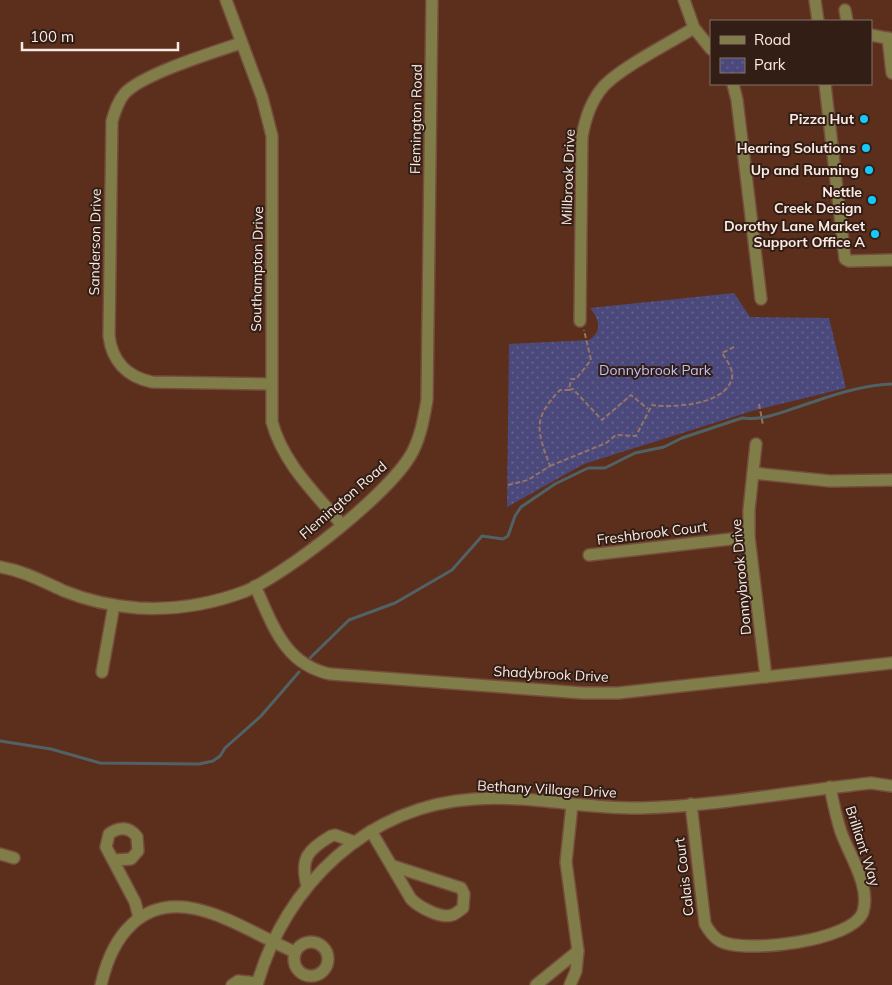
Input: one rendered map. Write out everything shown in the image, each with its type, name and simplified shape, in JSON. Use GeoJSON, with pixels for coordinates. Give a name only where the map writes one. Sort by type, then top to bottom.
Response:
{"type":"FeatureCollection","features":[{"type":"Feature","properties":{"kind":"street","name":"Southampton Drive"},"geometry":{"type":"LineString","coordinates":[[226,0],[262,97],[272,136],[270,384],[272,422],[281,449],[341,524]]}},
{"type":"Feature","properties":{"kind":"street","name":"Flemington Road"},"geometry":{"type":"LineString","coordinates":[[0,567],[38,577],[80,596],[114,605],[136,608],[179,607],[211,601],[255,586],[296,562],[396,476],[414,450],[427,400],[432,0]]}},
{"type":"Feature","properties":{"kind":"street"},"geometry":{"type":"LineString","coordinates":[[684,0],[694,28],[710,48]]}},
{"type":"Feature","properties":{"kind":"street"},"geometry":{"type":"LineString","coordinates":[[815,0],[818,20]]}},
{"type":"Feature","properties":{"kind":"street","name":"Millbrook Drive"},"geometry":{"type":"LineString","coordinates":[[580,321],[582,137],[589,110],[597,95],[611,80],[694,28]]}},
{"type":"Feature","properties":{"kind":"street"},"geometry":{"type":"LineString","coordinates":[[872,35],[890,39],[892,74]]}},
{"type":"Feature","properties":{"kind":"street","name":"Sanderson Drive"},"geometry":{"type":"LineString","coordinates":[[241,43],[142,80],[124,94],[116,107],[112,120],[109,336],[115,357],[121,365],[140,379],[152,382],[270,384]]}},
{"type":"Feature","properties":{"kind":"street"},"geometry":{"type":"LineString","coordinates":[[733,85],[737,100],[761,299]]}},
{"type":"Feature","properties":{"kind":"street"},"geometry":{"type":"LineString","coordinates":[[825,85],[845,258],[849,262],[892,260]]}},
{"type":"Feature","properties":{"kind":"street","name":"Donnybrook Drive"},"geometry":{"type":"LineString","coordinates":[[756,444],[750,537],[766,677]]}},
{"type":"Feature","properties":{"kind":"street"},"geometry":{"type":"LineString","coordinates":[[753,473],[830,481],[892,480]]}},
{"type":"Feature","properties":{"kind":"street","name":"Freshbrook Court"},"geometry":{"type":"LineString","coordinates":[[588,555],[750,537]]}},
{"type":"Feature","properties":{"kind":"street","name":"Shadybrook Drive"},"geometry":{"type":"LineString","coordinates":[[255,586],[289,652],[307,666],[330,674],[583,693],[644,691],[892,663]]}},
{"type":"Feature","properties":{"kind":"street"},"geometry":{"type":"LineString","coordinates":[[102,672],[114,605]]}},
{"type":"Feature","properties":{"kind":"street","name":"Bethany Village Drive"},"geometry":{"type":"LineString","coordinates":[[257,984],[272,942],[284,918],[307,886],[329,863],[355,842],[372,831],[415,811],[460,800],[514,799],[572,805],[643,808],[871,783],[892,786]]}},
{"type":"Feature","properties":{"kind":"street","name":"Brilliant Way"},"geometry":{"type":"LineString","coordinates":[[721,942],[746,946],[765,946],[800,942],[848,928],[859,918],[864,905],[861,882],[841,832],[830,787]]}},
{"type":"Feature","properties":{"kind":"street","name":"Calais Court"},"geometry":{"type":"LineString","coordinates":[[691,804],[705,924],[714,937],[721,942]]}},
{"type":"Feature","properties":{"kind":"street"},"geometry":{"type":"LineString","coordinates":[[570,985],[576,971],[578,951],[566,862],[572,805]]}},
{"type":"Feature","properties":{"kind":"street"},"geometry":{"type":"LineString","coordinates":[[372,831],[411,899],[418,906],[445,916],[452,915],[463,908],[464,894],[461,888],[393,866]]}},
{"type":"Feature","properties":{"kind":"street"},"geometry":{"type":"LineString","coordinates":[[307,886],[303,866],[306,855],[331,836],[335,835],[355,842]]}},
{"type":"Feature","properties":{"kind":"street"},"geometry":{"type":"LineString","coordinates":[[0,854],[14,858]]}},
{"type":"Feature","properties":{"kind":"street"},"geometry":{"type":"LineString","coordinates":[[114,860],[139,917]]}},
{"type":"Feature","properties":{"kind":"street"},"geometry":{"type":"LineString","coordinates":[[101,985],[108,961],[126,928],[139,917],[156,910],[194,909],[215,915],[295,952]]}},
{"type":"Feature","properties":{"kind":"street"},"geometry":{"type":"LineString","coordinates":[[536,985],[578,951]]}},
{"type":"Feature","properties":{"kind":"street"},"geometry":{"type":"LineString","coordinates":[[232,985],[238,982],[257,984]]}},
{"type":"Feature","properties":{"kind":"path"},"geometry":{"type":"LineString","coordinates":[[569,390],[571,379],[576,379],[591,360],[588,340],[580,321]]}},
{"type":"Feature","properties":{"kind":"path"},"geometry":{"type":"LineString","coordinates":[[508,485],[528,480],[550,466],[606,443],[616,435],[636,436],[652,404],[673,407],[719,395],[727,389],[733,377],[732,369],[722,353],[734,347]]}},
{"type":"Feature","properties":{"kind":"path"},"geometry":{"type":"LineString","coordinates":[[550,466],[540,439],[542,411],[560,390],[573,389],[602,420],[630,395],[648,409]]}},
{"type":"Feature","properties":{"kind":"path"},"geometry":{"type":"LineString","coordinates":[[759,404],[763,425]]}},
{"type":"Feature","properties":{"kind":"green space","name":"Donnybrook Park"},"geometry":{"type":"Polygon","coordinates":[[[734,293],[750,317],[829,318],[846,388],[752,411],[584,464],[507,507],[509,344],[589,340],[598,329],[596,316],[590,308],[734,293]]]}},
{"type":"Feature","properties":{"kind":"waterway"},"geometry":{"type":"LineString","coordinates":[[310,658],[349,620],[395,603],[452,570],[482,536],[503,539],[508,536],[515,516],[521,507],[555,484],[588,468],[605,468],[635,453],[664,447],[682,438],[742,418],[769,416],[852,390],[892,384]]}},
{"type":"Feature","properties":{"kind":"waterway"},"geometry":{"type":"LineString","coordinates":[[0,741],[51,749],[100,763],[199,764],[213,761],[261,716],[299,672]]}},
{"type":"Feature","properties":{"kind":"place","name":"Pizza Hut"},"geometry":{"type":"Point","coordinates":[864,119]}},
{"type":"Feature","properties":{"kind":"place","name":"Hearing Solutions"},"geometry":{"type":"Point","coordinates":[866,148]}},
{"type":"Feature","properties":{"kind":"place","name":"Up and Running"},"geometry":{"type":"Point","coordinates":[869,170]}},
{"type":"Feature","properties":{"kind":"place","name":"Nettle Creek Design"},"geometry":{"type":"Point","coordinates":[872,200]}},
{"type":"Feature","properties":{"kind":"place","name":"Dorothy Lane Market Support Office A"},"geometry":{"type":"Point","coordinates":[875,234]}}]}
